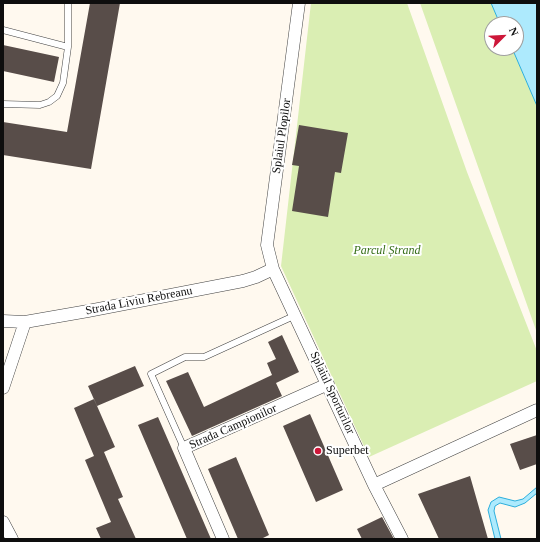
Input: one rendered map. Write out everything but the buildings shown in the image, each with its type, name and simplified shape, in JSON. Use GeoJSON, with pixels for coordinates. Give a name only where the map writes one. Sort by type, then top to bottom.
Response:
{"type":"FeatureCollection","features":[{"type":"Feature","properties":{"kind":"street","name":"Splaiul Plopilor"},"geometry":{"type":"LineString","coordinates":[[273,268],[267,245],[299,3]]}},
{"type":"Feature","properties":{"kind":"street","name":"Splaiul Sporturilor"},"geometry":{"type":"LineString","coordinates":[[273,268],[374,485],[402,539]]}},
{"type":"Feature","properties":{"kind":"street","name":"Strada Liviu Rebreanu"},"geometry":{"type":"LineString","coordinates":[[3,321],[25,322],[243,281],[256,277],[273,268]]}},
{"type":"Feature","properties":{"kind":"street"},"geometry":{"type":"LineString","coordinates":[[3,388],[25,322]]}},
{"type":"Feature","properties":{"kind":"street","name":"Strada Campionilor"},"geometry":{"type":"LineString","coordinates":[[223,539],[184,448],[328,384]]}},
{"type":"Feature","properties":{"kind":"street"},"geometry":{"type":"LineString","coordinates":[[374,485],[537,410]]}},
{"type":"Feature","properties":{"kind":"street"},"geometry":{"type":"LineString","coordinates":[[3,522],[12,539]]}},
{"type":"Feature","properties":{"kind":"lane"},"geometry":{"type":"LineString","coordinates":[[3,104],[40,105],[49,102],[57,96],[63,83],[68,47],[68,3]]}},
{"type":"Feature","properties":{"kind":"lane"},"geometry":{"type":"LineString","coordinates":[[3,30],[68,47]]}},
{"type":"Feature","properties":{"kind":"lane"},"geometry":{"type":"LineString","coordinates":[[184,448],[152,374],[185,357],[204,357],[296,315]]}},
{"type":"Feature","properties":{"kind":"green space","name":"Parcul Ștrand"},"geometry":{"type":"Polygon","coordinates":[[[311,3],[407,3],[467,172],[537,351],[537,381],[369,457],[281,266],[311,3]]]}},
{"type":"Feature","properties":{"kind":"green space"},"geometry":{"type":"Polygon","coordinates":[[[420,3],[491,3],[497,16],[484,16],[484,56],[515,56],[537,106],[537,333],[420,3]]]}},
{"type":"Feature","properties":{"kind":"water"},"geometry":{"type":"Polygon","coordinates":[[[491,3],[537,3],[537,106],[515,56],[524,56],[524,16],[497,16],[491,3]]]}},
{"type":"Feature","properties":{"kind":"water"},"geometry":{"type":"Polygon","coordinates":[[[537,487],[537,493],[525,503],[515,507],[500,503],[495,506],[494,511],[501,539],[495,539],[488,510],[491,502],[499,497],[515,501],[523,499],[537,487]]]}},
{"type":"Feature","properties":{"kind":"place","name":"Superbet"},"geometry":{"type":"Point","coordinates":[318,451]}}]}
